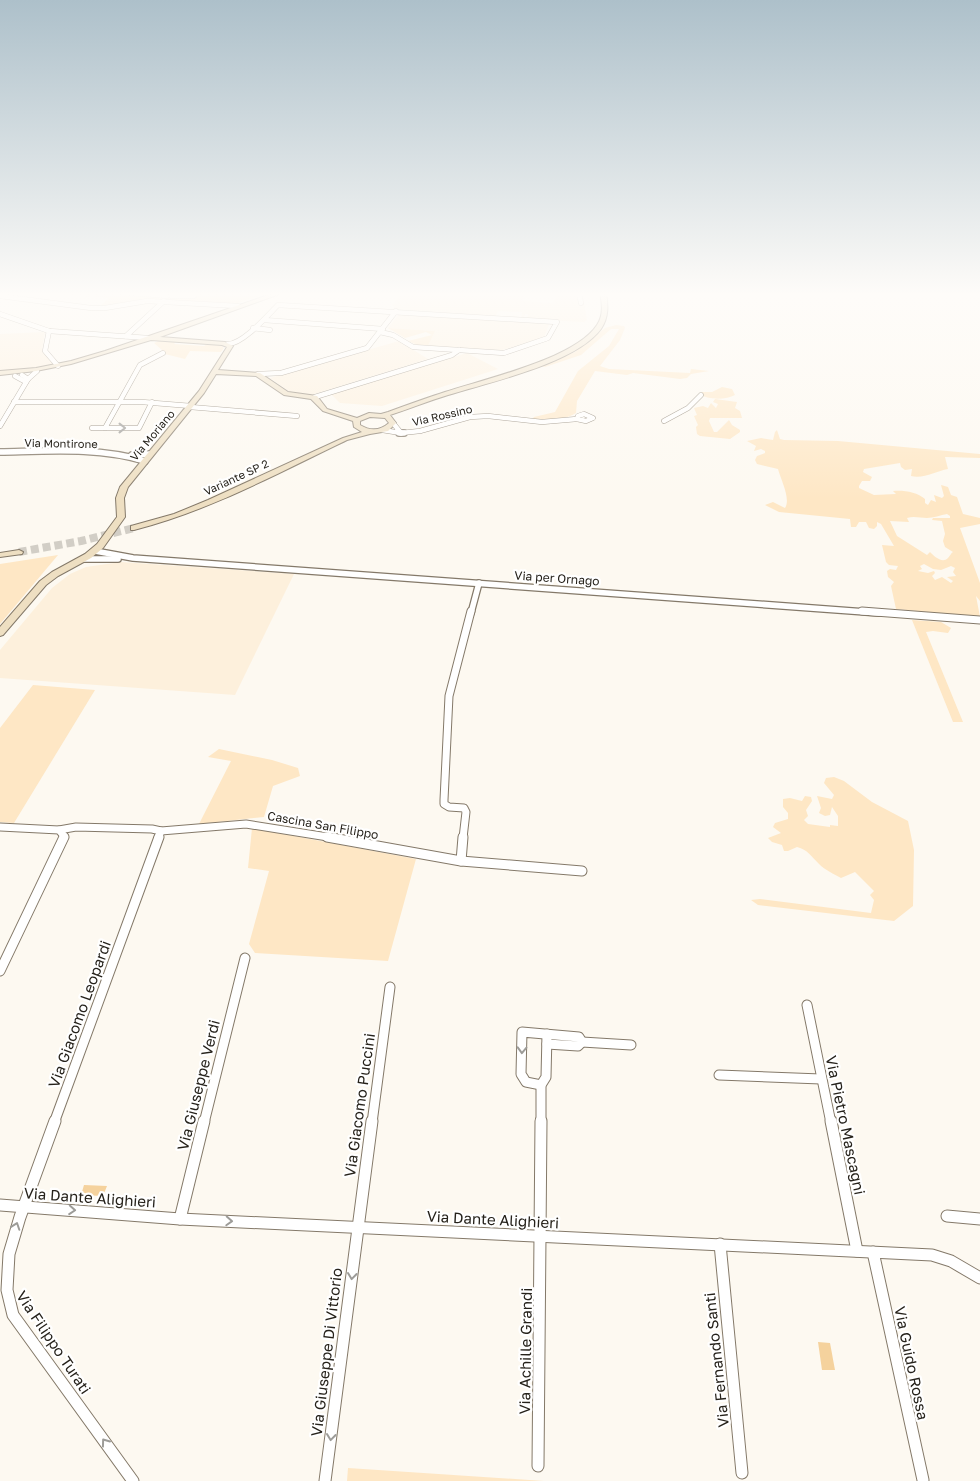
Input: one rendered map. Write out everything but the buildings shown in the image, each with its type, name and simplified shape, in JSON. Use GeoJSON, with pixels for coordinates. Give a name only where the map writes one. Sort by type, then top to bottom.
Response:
{"type":"FeatureCollection","features":[{"type":"Feature","properties":{"kind":"street"},"geometry":{"type":"LineString","coordinates":[[54,361],[58,366]]}},
{"type":"Feature","properties":{"kind":"street"},"geometry":{"type":"LineString","coordinates":[[0,426],[25,379],[37,371],[74,361]]}},
{"type":"Feature","properties":{"kind":"street"},"geometry":{"type":"LineString","coordinates":[[105,428],[140,365],[147,361]]}},
{"type":"Feature","properties":{"kind":"street","name":"Via Moriano"},"geometry":{"type":"LineString","coordinates":[[0,633],[43,583],[95,551],[121,516],[120,498],[122,489],[190,406],[221,361]]}},
{"type":"Feature","properties":{"kind":"street"},"geometry":{"type":"LineString","coordinates":[[213,373],[281,373],[322,361]]}},
{"type":"Feature","properties":{"kind":"street"},"geometry":{"type":"LineString","coordinates":[[258,374],[286,394],[315,399],[433,361]]}},
{"type":"Feature","properties":{"kind":"street","name":"Variante SP 2"},"geometry":{"type":"LineString","coordinates":[[345,439],[365,416],[383,415],[543,361]]}},
{"type":"Feature","properties":{"kind":"street"},"geometry":{"type":"LineString","coordinates":[[0,374],[50,368]]}},
{"type":"Feature","properties":{"kind":"street"},"geometry":{"type":"LineString","coordinates":[[0,374],[25,379]]}},
{"type":"Feature","properties":{"kind":"street"},"geometry":{"type":"LineString","coordinates":[[0,374],[25,379]]}},
{"type":"Feature","properties":{"kind":"street"},"geometry":{"type":"LineString","coordinates":[[0,380],[14,376]]}},
{"type":"Feature","properties":{"kind":"street"},"geometry":{"type":"LineString","coordinates":[[664,421],[688,408],[701,395]]}},
{"type":"Feature","properties":{"kind":"street"},"geometry":{"type":"LineString","coordinates":[[315,399],[325,410],[344,415],[365,416]]}},
{"type":"Feature","properties":{"kind":"street"},"geometry":{"type":"LineString","coordinates":[[14,402],[152,402],[297,416]]}},
{"type":"Feature","properties":{"kind":"street"},"geometry":{"type":"LineString","coordinates":[[92,428],[139,428],[152,402]]}},
{"type":"Feature","properties":{"kind":"street","name":"Variante SP 2"},"geometry":{"type":"LineString","coordinates":[[134,528],[177,516],[211,502],[345,439],[388,428],[392,422],[418,403]]}},
{"type":"Feature","properties":{"kind":"street"},"geometry":{"type":"LineString","coordinates":[[0,411],[9,411]]}},
{"type":"Feature","properties":{"kind":"street"},"geometry":{"type":"LineString","coordinates":[[344,415],[357,424]]}},
{"type":"Feature","properties":{"kind":"street"},"geometry":{"type":"LineString","coordinates":[[383,415],[392,422]]}},
{"type":"Feature","properties":{"kind":"street","name":"Via Rossino"},"geometry":{"type":"LineString","coordinates":[[382,430],[400,433],[420,431],[464,418],[488,416],[542,422],[577,419]]}},
{"type":"Feature","properties":{"kind":"street","name":"Via Rossino"},"geometry":{"type":"LineString","coordinates":[[392,422],[400,433]]}},
{"type":"Feature","properties":{"kind":"street","name":"Variante SP 2"},"geometry":{"type":"LineString","coordinates":[[357,424],[371,431]]}},
{"type":"Feature","properties":{"kind":"street","name":"Via Montirone"},"geometry":{"type":"LineString","coordinates":[[0,452],[88,452],[122,455]]}},
{"type":"Feature","properties":{"kind":"street"},"geometry":{"type":"LineString","coordinates":[[122,455],[150,454]]}},
{"type":"Feature","properties":{"kind":"street"},"geometry":{"type":"LineString","coordinates":[[122,455],[145,461]]}},
{"type":"Feature","properties":{"kind":"street","name":"Via per Ornago"},"geometry":{"type":"LineString","coordinates":[[95,551],[133,558],[980,620]]}},
{"type":"Feature","properties":{"kind":"street"},"geometry":{"type":"LineString","coordinates":[[0,555],[19,552]]}},
{"type":"Feature","properties":{"kind":"street","name":"Via per Ornago"},"geometry":{"type":"LineString","coordinates":[[81,561],[133,558]]}},
{"type":"Feature","properties":{"kind":"street"},"geometry":{"type":"LineString","coordinates":[[461,861],[466,812],[464,808],[449,807],[444,804],[448,708],[479,583]]}},
{"type":"Feature","properties":{"kind":"street","name":"Cascina San Filippo"},"geometry":{"type":"LineString","coordinates":[[0,827],[60,830],[76,827],[152,829],[161,831],[246,824],[261,825],[461,861],[582,871]]}},
{"type":"Feature","properties":{"kind":"street"},"geometry":{"type":"LineString","coordinates":[[0,971],[63,841],[60,830]]}},
{"type":"Feature","properties":{"kind":"street","name":"Via Giacomo Leopardi"},"geometry":{"type":"LineString","coordinates":[[24,1207],[161,831]]}},
{"type":"Feature","properties":{"kind":"street","name":"Via Giuseppe Verdi"},"geometry":{"type":"LineString","coordinates":[[180,1219],[245,958]]}},
{"type":"Feature","properties":{"kind":"street","name":"Via Giacomo Puccini"},"geometry":{"type":"LineString","coordinates":[[358,1228],[390,987]]}},
{"type":"Feature","properties":{"kind":"street","name":"Via Pietro Mascagni"},"geometry":{"type":"LineString","coordinates":[[807,1005],[857,1251]]}},
{"type":"Feature","properties":{"kind":"street"},"geometry":{"type":"LineString","coordinates":[[541,1085],[526,1082],[521,1074],[522,1032],[578,1046],[582,1042],[632,1045]]}},
{"type":"Feature","properties":{"kind":"street","name":"Via Achille Grandi"},"geometry":{"type":"LineString","coordinates":[[538,1466],[541,1085],[546,1077],[547,1039]]}},
{"type":"Feature","properties":{"kind":"street"},"geometry":{"type":"LineString","coordinates":[[719,1075],[822,1079]]}},
{"type":"Feature","properties":{"kind":"street","name":"Via Dante Alighieri"},"geometry":{"type":"LineString","coordinates":[[0,1205],[180,1219],[942,1256],[980,1278]]}},
{"type":"Feature","properties":{"kind":"street","name":"Via Filippo Turati"},"geometry":{"type":"LineString","coordinates":[[24,1207],[6,1258],[2,1289],[5,1302],[134,1481]]}},
{"type":"Feature","properties":{"kind":"street"},"geometry":{"type":"LineString","coordinates":[[947,1216],[980,1218]]}},
{"type":"Feature","properties":{"kind":"street","name":"Via Giuseppe Di Vittorio"},"geometry":{"type":"LineString","coordinates":[[325,1481],[358,1228]]}},
{"type":"Feature","properties":{"kind":"street","name":"Via Fernando Santi"},"geometry":{"type":"LineString","coordinates":[[720,1244],[742,1474]]}},
{"type":"Feature","properties":{"kind":"street","name":"Via Guido Rossa"},"geometry":{"type":"LineString","coordinates":[[873,1252],[923,1480]]}},
{"type":"Feature","properties":{"kind":"shaded area"},"geometry":{"type":"Polygon","coordinates":[[[0,361],[51,361],[54,365],[16,371],[0,371],[0,361]]]}},
{"type":"Feature","properties":{"kind":"shaded area"},"geometry":{"type":"Polygon","coordinates":[[[329,361],[421,361],[311,395],[290,392],[270,378],[329,361]]]}},
{"type":"Feature","properties":{"kind":"shaded area"},"geometry":{"type":"Polygon","coordinates":[[[440,361],[483,361],[498,369],[382,406],[340,403],[331,394],[440,361]]]}},
{"type":"Feature","properties":{"kind":"shaded area"},"geometry":{"type":"Polygon","coordinates":[[[553,361],[563,361],[545,367],[541,366],[553,361]]]}},
{"type":"Feature","properties":{"kind":"shaded area"},"geometry":{"type":"Polygon","coordinates":[[[590,361],[604,361],[600,366],[609,369],[690,373],[691,369],[709,371],[691,374],[687,378],[680,379],[633,373],[627,375],[595,371],[577,401],[576,413],[566,418],[555,420],[532,419],[555,412],[578,371],[590,361]]]}},
{"type":"Feature","properties":{"kind":"shaded area"},"geometry":{"type":"Polygon","coordinates":[[[722,387],[732,389],[735,395],[717,399],[699,394],[701,392],[712,392],[722,387]]]}},
{"type":"Feature","properties":{"kind":"shaded area"},"geometry":{"type":"Polygon","coordinates":[[[715,399],[737,402],[735,408],[740,411],[742,418],[710,418],[709,421],[714,432],[717,432],[729,420],[732,425],[740,430],[730,439],[700,436],[697,434],[696,427],[698,425],[694,416],[697,415],[694,408],[703,406],[708,408],[711,403],[716,408],[718,404],[713,402],[715,399]]]}},
{"type":"Feature","properties":{"kind":"shaded area"},"geometry":{"type":"Polygon","coordinates":[[[777,430],[780,439],[784,440],[838,441],[980,454],[980,458],[945,457],[948,469],[925,476],[911,476],[912,469],[905,470],[901,467],[900,463],[864,469],[863,472],[872,477],[870,481],[862,481],[859,488],[874,495],[896,494],[893,491],[910,492],[925,499],[925,503],[928,505],[931,500],[936,502],[934,495],[942,498],[944,496],[941,485],[948,487],[951,495],[957,497],[963,514],[980,518],[980,524],[960,528],[980,583],[980,601],[976,596],[980,617],[896,609],[891,586],[894,582],[888,577],[887,571],[890,569],[896,570],[898,566],[889,565],[886,562],[882,545],[894,546],[881,524],[877,522],[877,526],[874,529],[869,528],[866,522],[859,522],[856,527],[851,527],[850,519],[779,512],[765,505],[773,502],[785,508],[787,500],[785,489],[778,469],[757,464],[755,460],[757,456],[765,453],[765,451],[761,449],[754,451],[756,446],[747,441],[761,438],[773,440],[777,430]],[[947,514],[929,518],[907,518],[909,522],[890,521],[897,536],[927,555],[930,552],[938,559],[946,560],[953,552],[945,547],[942,521],[932,520],[933,518],[950,518],[947,514]],[[924,564],[920,566],[922,569],[918,571],[928,573],[934,571],[935,573],[932,576],[935,580],[942,577],[951,583],[953,581],[947,577],[956,576],[953,572],[955,568],[951,566],[941,570],[933,569],[924,564]]]}},
{"type":"Feature","properties":{"kind":"shaded area"},"geometry":{"type":"Polygon","coordinates":[[[58,555],[0,624],[0,564],[58,555]]]}},
{"type":"Feature","properties":{"kind":"shaded area"},"geometry":{"type":"Polygon","coordinates":[[[121,562],[294,574],[235,695],[0,678],[0,650],[52,588],[70,574],[86,567],[121,562]]]}},
{"type":"Feature","properties":{"kind":"shaded area"},"geometry":{"type":"Polygon","coordinates":[[[912,620],[941,622],[951,628],[948,633],[926,632],[963,722],[953,722],[912,620]]]}},
{"type":"Feature","properties":{"kind":"shaded area"},"geometry":{"type":"Polygon","coordinates":[[[33,685],[95,690],[14,823],[0,822],[0,728],[33,685]]]}},
{"type":"Feature","properties":{"kind":"shaded area"},"geometry":{"type":"Polygon","coordinates":[[[219,749],[272,760],[298,768],[300,776],[273,786],[264,817],[199,824],[231,761],[208,757],[219,749]]]}},
{"type":"Feature","properties":{"kind":"shaded area"},"geometry":{"type":"Polygon","coordinates":[[[834,777],[844,781],[872,802],[908,821],[914,850],[913,906],[894,921],[758,905],[751,900],[760,899],[871,913],[874,900],[870,895],[874,891],[855,872],[841,878],[824,868],[804,850],[797,847],[784,851],[782,845],[772,842],[768,838],[781,833],[773,827],[775,823],[788,819],[788,813],[783,807],[783,799],[790,798],[802,801],[805,796],[811,797],[812,801],[806,810],[808,816],[804,820],[808,824],[830,827],[830,825],[838,826],[838,816],[832,807],[830,815],[825,816],[819,813],[821,808],[817,796],[832,799],[834,795],[824,783],[826,778],[834,777]]]}},
{"type":"Feature","properties":{"kind":"shaded area"},"geometry":{"type":"Polygon","coordinates":[[[252,828],[416,859],[388,961],[255,953],[249,944],[269,871],[248,868],[252,828]]]}},
{"type":"Feature","properties":{"kind":"shaded area"},"geometry":{"type":"Polygon","coordinates":[[[84,1185],[107,1186],[103,1196],[81,1195],[84,1185]]]}},
{"type":"Feature","properties":{"kind":"shaded area"},"geometry":{"type":"Polygon","coordinates":[[[818,1342],[830,1343],[835,1370],[822,1370],[818,1342]]]}},
{"type":"Feature","properties":{"kind":"shaded area"},"geometry":{"type":"Polygon","coordinates":[[[348,1468],[544,1481],[347,1481],[348,1468]]]}},
{"type":"Feature","properties":{"kind":"tunnel"},"geometry":{"type":"LineString","coordinates":[[19,552],[81,541],[134,528]]}}]}
